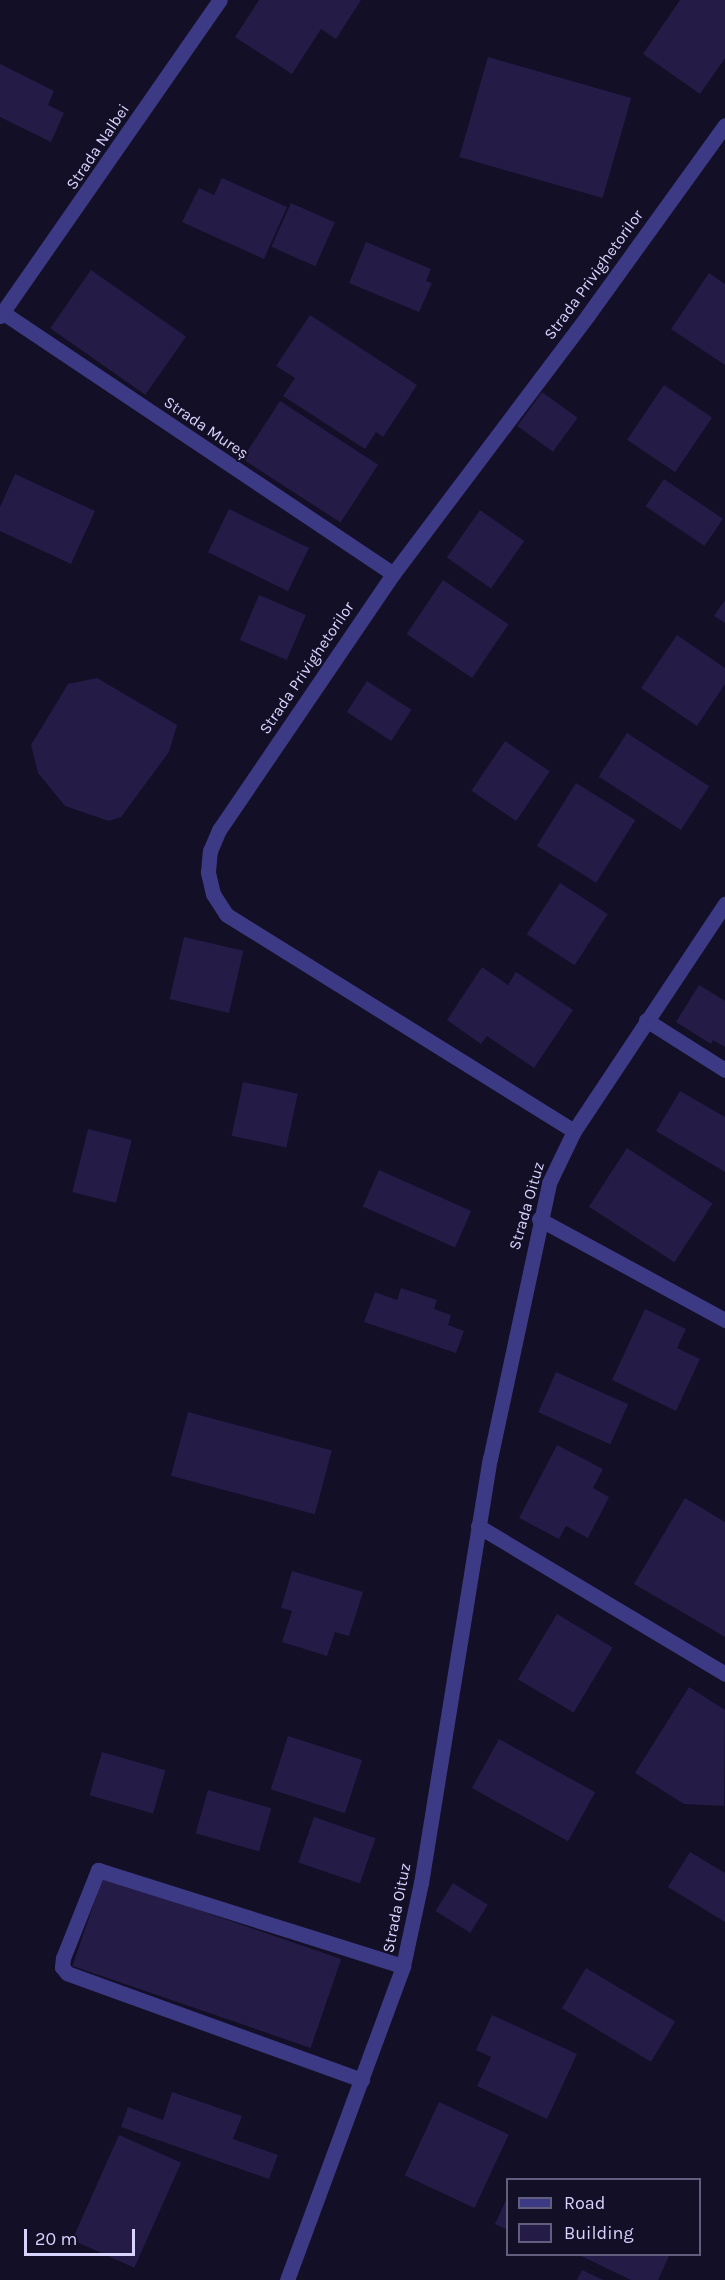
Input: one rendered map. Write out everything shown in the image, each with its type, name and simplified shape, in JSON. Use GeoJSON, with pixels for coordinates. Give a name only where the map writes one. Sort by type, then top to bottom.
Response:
{"type":"FeatureCollection","features":[{"type":"Feature","properties":{"kind":"street","name":"Strada Nalbei"},"geometry":{"type":"LineString","coordinates":[[2,315],[220,0]]}},
{"type":"Feature","properties":{"kind":"street","name":"Strada Privighetorilor"},"geometry":{"type":"LineString","coordinates":[[574,1131],[226,914],[213,894],[207,872],[219,830],[393,574],[588,315],[725,125]]}},
{"type":"Feature","properties":{"kind":"street","name":"Strada Mureș"},"geometry":{"type":"LineString","coordinates":[[2,315],[393,574]]}},
{"type":"Feature","properties":{"kind":"street","name":"Strada Oituz"},"geometry":{"type":"LineString","coordinates":[[287,2280],[403,1966],[421,1883],[478,1526],[539,1219],[549,1183],[574,1131],[725,904]]}},
{"type":"Feature","properties":{"kind":"street"},"geometry":{"type":"LineString","coordinates":[[646,1020],[725,1070]]}},
{"type":"Feature","properties":{"kind":"street"},"geometry":{"type":"LineString","coordinates":[[539,1219],[725,1320]]}},
{"type":"Feature","properties":{"kind":"street"},"geometry":{"type":"LineString","coordinates":[[478,1526],[725,1674]]}},
{"type":"Feature","properties":{"kind":"street"},"geometry":{"type":"LineString","coordinates":[[362,2080],[67,1973],[62,1967],[63,1958],[98,1870],[403,1966]]}},
{"type":"Feature","properties":{"kind":"building"},"geometry":{"type":"Polygon","coordinates":[[[259,0],[361,0],[336,39],[321,29],[292,74],[235,37],[259,0]]]}},
{"type":"Feature","properties":{"kind":"building"},"geometry":{"type":"Polygon","coordinates":[[[680,0],[725,0],[725,58],[700,94],[643,54],[680,0]]]}},
{"type":"Feature","properties":{"kind":"building"},"geometry":{"type":"Polygon","coordinates":[[[488,57],[631,98],[603,198],[459,157],[488,57]]]}},
{"type":"Feature","properties":{"kind":"building"},"geometry":{"type":"Polygon","coordinates":[[[0,64],[54,91],[48,105],[64,113],[51,142],[0,117],[0,64]]]}},
{"type":"Feature","properties":{"kind":"building"},"geometry":{"type":"Polygon","coordinates":[[[222,178],[287,207],[264,259],[182,222],[199,188],[214,195],[222,178]]]}},
{"type":"Feature","properties":{"kind":"building"},"geometry":{"type":"Polygon","coordinates":[[[291,203],[335,223],[315,266],[271,247],[291,203]]]}},
{"type":"Feature","properties":{"kind":"building"},"geometry":{"type":"Polygon","coordinates":[[[366,242],[431,269],[426,281],[432,283],[419,312],[349,283],[366,242]]]}},
{"type":"Feature","properties":{"kind":"building"},"geometry":{"type":"Polygon","coordinates":[[[91,270],[186,337],[145,395],[50,328],[91,270]]]}},
{"type":"Feature","properties":{"kind":"building"},"geometry":{"type":"Polygon","coordinates":[[[709,273],[725,284],[725,365],[671,329],[709,273]]]}},
{"type":"Feature","properties":{"kind":"building"},"geometry":{"type":"Polygon","coordinates":[[[310,315],[417,385],[383,437],[376,432],[365,449],[283,396],[295,378],[276,366],[310,315]]]}},
{"type":"Feature","properties":{"kind":"building"},"geometry":{"type":"Polygon","coordinates":[[[664,385],[712,417],[675,472],[627,440],[664,385]]]}},
{"type":"Feature","properties":{"kind":"building"},"geometry":{"type":"Polygon","coordinates":[[[542,392],[578,418],[553,452],[517,426],[542,392]]]}},
{"type":"Feature","properties":{"kind":"building"},"geometry":{"type":"Polygon","coordinates":[[[280,401],[378,465],[341,523],[242,459],[280,401]]]}},
{"type":"Feature","properties":{"kind":"building"},"geometry":{"type":"Polygon","coordinates":[[[15,474],[95,511],[71,564],[0,531],[0,507],[15,474]]]}},
{"type":"Feature","properties":{"kind":"building"},"geometry":{"type":"Polygon","coordinates":[[[664,479],[723,519],[704,546],[646,506],[664,479]]]}},
{"type":"Feature","properties":{"kind":"building"},"geometry":{"type":"Polygon","coordinates":[[[229,509],[309,548],[288,591],[208,552],[229,509]]]}},
{"type":"Feature","properties":{"kind":"building"},"geometry":{"type":"Polygon","coordinates":[[[480,510],[524,541],[491,588],[447,558],[480,510]]]}},
{"type":"Feature","properties":{"kind":"building"},"geometry":{"type":"Polygon","coordinates":[[[443,580],[508,624],[472,678],[407,634],[443,580]]]}},
{"type":"Feature","properties":{"kind":"building"},"geometry":{"type":"Polygon","coordinates":[[[259,595],[306,615],[287,660],[240,640],[259,595]]]}},
{"type":"Feature","properties":{"kind":"building"},"geometry":{"type":"Polygon","coordinates":[[[725,600],[725,623],[714,616],[725,600]]]}},
{"type":"Feature","properties":{"kind":"building"},"geometry":{"type":"Polygon","coordinates":[[[677,635],[725,668],[725,684],[697,726],[641,688],[677,635]]]}},
{"type":"Feature","properties":{"kind":"building"},"geometry":{"type":"Polygon","coordinates":[[[97,678],[177,725],[169,752],[121,817],[109,821],[65,806],[38,773],[31,745],[68,684],[97,678]]]}},
{"type":"Feature","properties":{"kind":"building"},"geometry":{"type":"Polygon","coordinates":[[[367,681],[411,710],[391,741],[347,712],[367,681]]]}},
{"type":"Feature","properties":{"kind":"building"},"geometry":{"type":"Polygon","coordinates":[[[627,733],[709,786],[681,830],[599,777],[627,733]]]}},
{"type":"Feature","properties":{"kind":"building"},"geometry":{"type":"Polygon","coordinates":[[[505,741],[550,771],[516,821],[471,791],[505,741]]]}},
{"type":"Feature","properties":{"kind":"building"},"geometry":{"type":"Polygon","coordinates":[[[576,783],[635,820],[596,883],[537,846],[576,783]]]}},
{"type":"Feature","properties":{"kind":"building"},"geometry":{"type":"Polygon","coordinates":[[[560,883],[608,914],[575,965],[527,934],[560,883]]]}},
{"type":"Feature","properties":{"kind":"building"},"geometry":{"type":"Polygon","coordinates":[[[184,937],[243,951],[229,1013],[170,999],[184,937]]]}},
{"type":"Feature","properties":{"kind":"building"},"geometry":{"type":"Polygon","coordinates":[[[482,967],[508,985],[516,972],[573,1010],[534,1068],[487,1036],[481,1044],[447,1020],[482,967]]]}},
{"type":"Feature","properties":{"kind":"building"},"geometry":{"type":"Polygon","coordinates":[[[699,985],[725,1001],[725,1047],[713,1040],[711,1044],[676,1022],[699,985]]]}},
{"type":"Feature","properties":{"kind":"building"},"geometry":{"type":"Polygon","coordinates":[[[243,1082],[298,1094],[286,1147],[232,1136],[243,1082]]]}},
{"type":"Feature","properties":{"kind":"building"},"geometry":{"type":"Polygon","coordinates":[[[680,1091],[725,1117],[725,1172],[656,1131],[680,1091]]]}},
{"type":"Feature","properties":{"kind":"building"},"geometry":{"type":"Polygon","coordinates":[[[88,1129],[132,1140],[116,1203],[72,1192],[88,1129]]]}},
{"type":"Feature","properties":{"kind":"building"},"geometry":{"type":"Polygon","coordinates":[[[627,1148],[713,1204],[674,1262],[589,1207],[627,1148]]]}},
{"type":"Feature","properties":{"kind":"building"},"geometry":{"type":"Polygon","coordinates":[[[379,1170],[471,1211],[455,1248],[363,1207],[379,1170]]]}},
{"type":"Feature","properties":{"kind":"building"},"geometry":{"type":"Polygon","coordinates":[[[401,1288],[437,1300],[434,1309],[451,1315],[448,1325],[464,1331],[456,1353],[364,1322],[375,1292],[397,1300],[401,1288]]]}},
{"type":"Feature","properties":{"kind":"building"},"geometry":{"type":"Polygon","coordinates":[[[645,1309],[686,1329],[677,1348],[700,1359],[676,1411],[612,1380],[645,1309]]]}},
{"type":"Feature","properties":{"kind":"building"},"geometry":{"type":"Polygon","coordinates":[[[556,1372],[628,1404],[610,1444],[538,1412],[556,1372]]]}},
{"type":"Feature","properties":{"kind":"building"},"geometry":{"type":"Polygon","coordinates":[[[188,1412],[332,1451],[315,1514],[171,1476],[188,1412]]]}},
{"type":"Feature","properties":{"kind":"building"},"geometry":{"type":"Polygon","coordinates":[[[557,1445],[603,1469],[593,1488],[609,1497],[588,1538],[566,1526],[559,1539],[519,1518],[557,1445]]]}},
{"type":"Feature","properties":{"kind":"building"},"geometry":{"type":"Polygon","coordinates":[[[685,1498],[725,1522],[725,1637],[634,1584],[685,1498]]]}},
{"type":"Feature","properties":{"kind":"building"},"geometry":{"type":"Polygon","coordinates":[[[292,1571],[363,1592],[349,1636],[335,1632],[327,1656],[282,1642],[292,1611],[281,1608],[292,1571]]]}},
{"type":"Feature","properties":{"kind":"building"},"geometry":{"type":"Polygon","coordinates":[[[557,1614],[613,1647],[574,1713],[518,1679],[557,1614]]]}},
{"type":"Feature","properties":{"kind":"building"},"geometry":{"type":"Polygon","coordinates":[[[689,1687],[725,1710],[724,1806],[684,1804],[635,1773],[689,1687]]]}},
{"type":"Feature","properties":{"kind":"building"},"geometry":{"type":"Polygon","coordinates":[[[288,1736],[362,1760],[345,1813],[271,1789],[288,1736]]]}},
{"type":"Feature","properties":{"kind":"building"},"geometry":{"type":"Polygon","coordinates":[[[499,1739],[595,1792],[568,1841],[472,1788],[499,1739]]]}},
{"type":"Feature","properties":{"kind":"building"},"geometry":{"type":"Polygon","coordinates":[[[102,1752],[165,1770],[153,1813],[90,1795],[102,1752]]]}},
{"type":"Feature","properties":{"kind":"building"},"geometry":{"type":"Polygon","coordinates":[[[208,1790],[271,1808],[259,1851],[196,1833],[208,1790]]]}},
{"type":"Feature","properties":{"kind":"building"},"geometry":{"type":"Polygon","coordinates":[[[314,1817],[375,1838],[360,1884],[298,1862],[314,1817]]]}},
{"type":"Feature","properties":{"kind":"building"},"geometry":{"type":"Polygon","coordinates":[[[690,1852],[725,1873],[725,1922],[668,1887],[690,1852]]]}},
{"type":"Feature","properties":{"kind":"building"},"geometry":{"type":"Polygon","coordinates":[[[103,1877],[341,1959],[311,2048],[72,1966],[103,1877]]]}},
{"type":"Feature","properties":{"kind":"building"},"geometry":{"type":"Polygon","coordinates":[[[453,1883],[488,1905],[470,1933],[436,1911],[453,1883]]]}},
{"type":"Feature","properties":{"kind":"building"},"geometry":{"type":"Polygon","coordinates":[[[586,1968],[675,2022],[651,2062],[562,2008],[586,1968]]]}},
{"type":"Feature","properties":{"kind":"building"},"geometry":{"type":"Polygon","coordinates":[[[492,2015],[577,2054],[547,2119],[477,2086],[491,2057],[476,2050],[492,2015]]]}},
{"type":"Feature","properties":{"kind":"building"},"geometry":{"type":"Polygon","coordinates":[[[172,2092],[242,2116],[233,2139],[278,2155],[269,2179],[121,2127],[128,2107],[163,2120],[172,2092]]]}},
{"type":"Feature","properties":{"kind":"building"},"geometry":{"type":"Polygon","coordinates":[[[439,2102],[509,2135],[475,2208],[405,2175],[439,2102]]]}},
{"type":"Feature","properties":{"kind":"building"},"geometry":{"type":"Polygon","coordinates":[[[119,2135],[181,2163],[134,2268],[72,2240],[119,2135]]]}},
{"type":"Feature","properties":{"kind":"building"},"geometry":{"type":"Polygon","coordinates":[[[506,2200],[506,2229],[495,2224],[506,2200]]]}},
{"type":"Feature","properties":{"kind":"building"},"geometry":{"type":"Polygon","coordinates":[[[581,2256],[669,2256],[658,2280],[631,2280],[581,2256]]]}},
{"type":"Feature","properties":{"kind":"building"},"geometry":{"type":"Polygon","coordinates":[[[582,2270],[603,2280],[577,2280],[582,2270]]]}}]}
